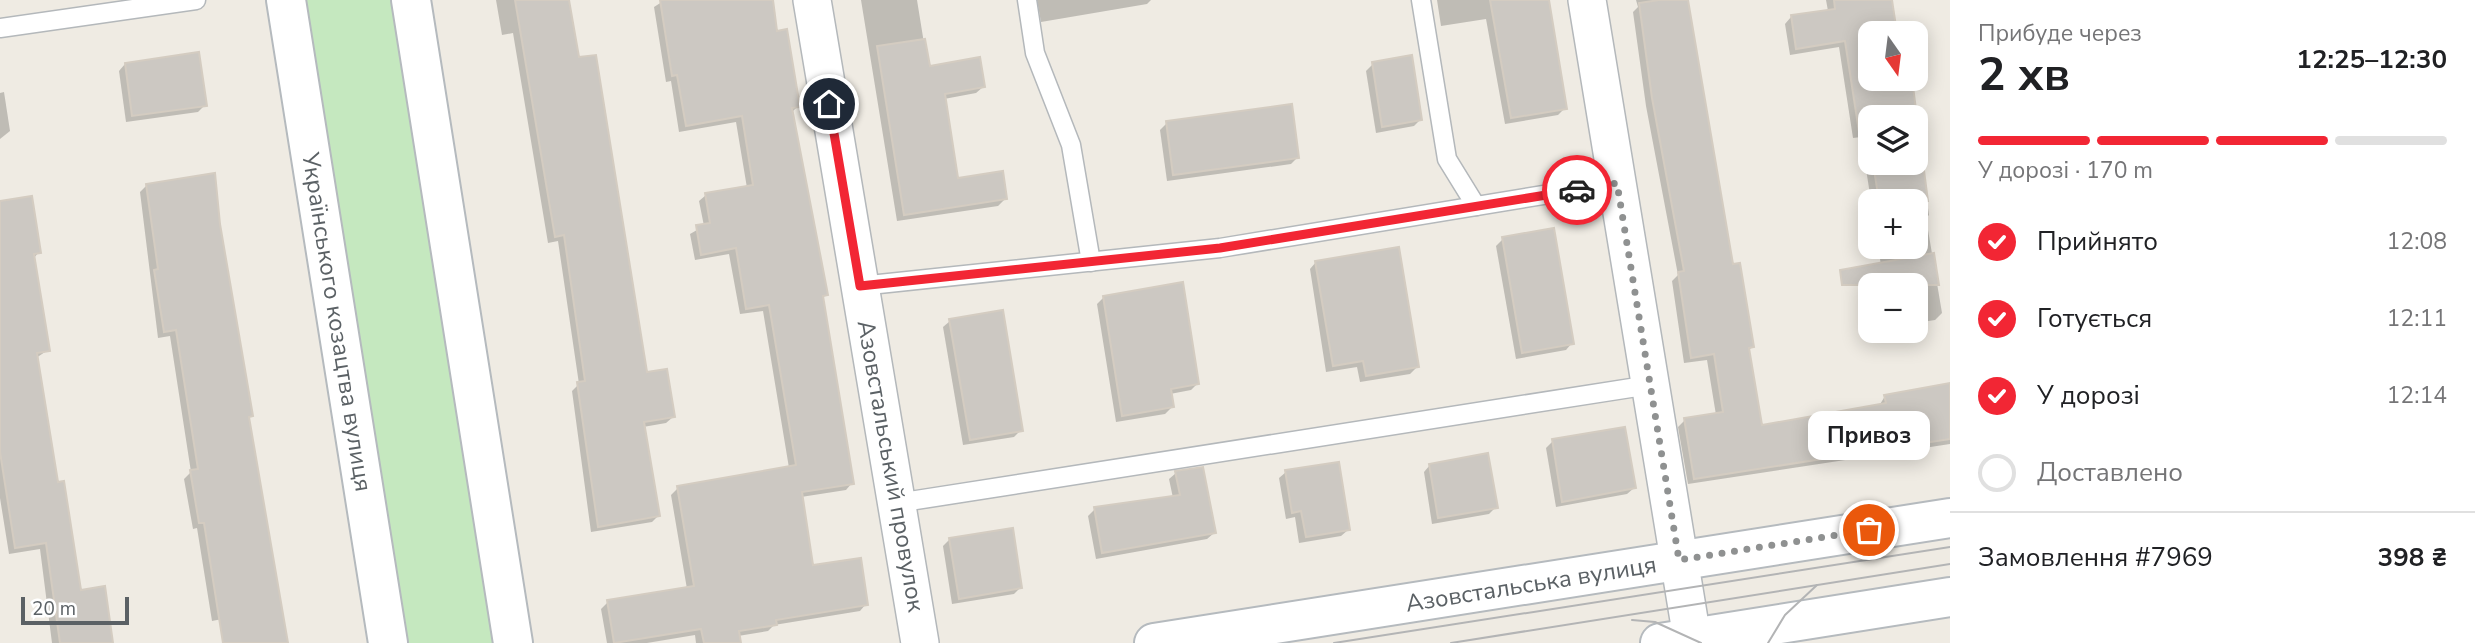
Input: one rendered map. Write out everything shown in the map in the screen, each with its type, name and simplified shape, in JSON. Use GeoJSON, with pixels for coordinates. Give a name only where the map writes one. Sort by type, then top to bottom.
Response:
{"type":"FeatureCollection","features":[{"type":"Feature","properties":{"kind":"street","name":"Українського козацтва вулиця"},"geometry":{"type":"LineString","coordinates":[[285,0],[388,643]]}},
{"type":"Feature","properties":{"kind":"street"},"geometry":{"type":"LineString","coordinates":[[411,0],[513,643]]}},
{"type":"Feature","properties":{"kind":"street","name":"Азовстальський провулок"},"geometry":{"type":"LineString","coordinates":[[812,0],[920,643]]}},
{"type":"Feature","properties":{"kind":"street"},"geometry":{"type":"LineString","coordinates":[[1587,0],[1679,560],[1676,640],[1950,597]]}},
{"type":"Feature","properties":{"kind":"street","name":"Азовстальська вулиця"},"geometry":{"type":"LineString","coordinates":[[1154,643],[1950,518]]}},
{"type":"Feature","properties":{"kind":"lane"},"geometry":{"type":"LineString","coordinates":[[0,28],[196,0]]}},
{"type":"Feature","properties":{"kind":"lane"},"geometry":{"type":"LineString","coordinates":[[1027,0],[1035,53],[1071,145],[1091,262]]}},
{"type":"Feature","properties":{"kind":"lane"},"geometry":{"type":"LineString","coordinates":[[1421,0],[1447,159],[1476,206]]}},
{"type":"Feature","properties":{"kind":"lane"},"geometry":{"type":"LineString","coordinates":[[860,286],[1220,248],[1617,183]]}},
{"type":"Feature","properties":{"kind":"lane"},"geometry":{"type":"LineString","coordinates":[[897,503],[1650,384]]}},
{"type":"Feature","properties":{"kind":"green space"},"geometry":{"type":"Polygon","coordinates":[[[298,0],[400,0],[501,643],[400,643],[298,0]]]}},
{"type":"Feature","properties":{"kind":"building"},"geometry":{"type":"Polygon","coordinates":[[[515,0],[569,0],[579,57],[596,55],[647,372],[667,369],[675,417],[644,422],[660,516],[598,527],[577,382],[585,381],[564,235],[555,237],[515,0]]]}},
{"type":"Feature","properties":{"kind":"building"},"geometry":{"type":"Polygon","coordinates":[[[660,0],[773,0],[777,31],[787,29],[800,107],[792,108],[828,295],[823,296],[854,484],[802,492],[813,565],[861,558],[868,605],[776,620],[777,625],[739,631],[741,643],[704,643],[701,629],[614,643],[607,600],[694,586],[677,486],[796,465],[769,305],[746,309],[736,248],[701,255],[696,225],[710,223],[705,193],[753,185],[742,116],[686,126],[677,75],[672,76],[660,0]]]}},
{"type":"Feature","properties":{"kind":"building"},"geometry":{"type":"Polygon","coordinates":[[[1490,0],[1549,0],[1567,109],[1511,118],[1490,0]]]}},
{"type":"Feature","properties":{"kind":"building"},"geometry":{"type":"Polygon","coordinates":[[[1688,0],[1733,264],[1740,263],[1754,347],[1749,348],[1762,425],[1886,403],[1884,395],[1950,383],[1950,439],[1694,479],[1684,418],[1723,412],[1714,354],[1691,358],[1678,272],[1684,271],[1652,98],[1639,3],[1688,0]]]}},
{"type":"Feature","properties":{"kind":"building"},"geometry":{"type":"Polygon","coordinates":[[[1834,0],[1892,0],[1895,21],[1858,21],[1858,91],[1914,91],[1915,105],[1858,105],[1858,126],[1845,41],[1796,49],[1791,15],[1835,9],[1834,0]]]}},
{"type":"Feature","properties":{"kind":"building"},"geometry":{"type":"Polygon","coordinates":[[[925,39],[930,66],[980,57],[985,87],[945,94],[958,178],[1003,171],[1007,199],[904,215],[877,46],[925,39]]]}},
{"type":"Feature","properties":{"kind":"building"},"geometry":{"type":"Polygon","coordinates":[[[199,52],[207,106],[132,116],[125,63],[199,52]]]}},
{"type":"Feature","properties":{"kind":"building"},"geometry":{"type":"Polygon","coordinates":[[[1412,55],[1422,120],[1382,127],[1372,62],[1412,55]]]}},
{"type":"Feature","properties":{"kind":"building"},"geometry":{"type":"Polygon","coordinates":[[[1292,104],[1299,158],[1173,175],[1166,121],[1292,104]]]}},
{"type":"Feature","properties":{"kind":"building"},"geometry":{"type":"Polygon","coordinates":[[[215,173],[220,224],[253,416],[249,417],[288,643],[223,643],[204,523],[199,523],[190,470],[198,469],[176,330],[164,332],[154,270],[158,269],[146,184],[215,173]]]}},
{"type":"Feature","properties":{"kind":"building"},"geometry":{"type":"Polygon","coordinates":[[[1875,175],[1925,175],[1926,189],[1877,189],[1875,175]]]}},
{"type":"Feature","properties":{"kind":"building"},"geometry":{"type":"Polygon","coordinates":[[[32,196],[41,253],[34,254],[50,351],[37,353],[58,482],[64,481],[81,590],[105,586],[113,643],[60,643],[46,543],[15,548],[0,452],[0,201],[32,196]]]}},
{"type":"Feature","properties":{"kind":"building"},"geometry":{"type":"Polygon","coordinates":[[[1554,228],[1574,344],[1522,353],[1502,237],[1554,228]]]}},
{"type":"Feature","properties":{"kind":"building"},"geometry":{"type":"Polygon","coordinates":[[[1399,247],[1419,367],[1366,376],[1363,361],[1333,366],[1315,261],[1399,247]]]}},
{"type":"Feature","properties":{"kind":"building"},"geometry":{"type":"Polygon","coordinates":[[[1934,253],[1939,285],[1928,285],[1928,273],[1858,273],[1858,285],[1842,285],[1840,270],[1901,259],[1928,259],[1928,254],[1934,253]]]}},
{"type":"Feature","properties":{"kind":"building"},"geometry":{"type":"Polygon","coordinates":[[[1183,282],[1199,384],[1171,389],[1174,407],[1122,416],[1103,296],[1183,282]]]}},
{"type":"Feature","properties":{"kind":"building"},"geometry":{"type":"Polygon","coordinates":[[[1003,310],[1023,431],[970,440],[949,319],[1003,310]]]}},
{"type":"Feature","properties":{"kind":"building"},"geometry":{"type":"Polygon","coordinates":[[[1625,427],[1636,488],[1562,502],[1552,439],[1625,427]]]}},
{"type":"Feature","properties":{"kind":"building"},"geometry":{"type":"Polygon","coordinates":[[[1488,453],[1498,508],[1438,518],[1429,464],[1488,453]]]}},
{"type":"Feature","properties":{"kind":"building"},"geometry":{"type":"Polygon","coordinates":[[[1339,462],[1350,530],[1306,537],[1301,511],[1292,513],[1285,470],[1339,462]]]}},
{"type":"Feature","properties":{"kind":"building"},"geometry":{"type":"Polygon","coordinates":[[[1203,467],[1216,533],[1102,553],[1094,507],[1180,495],[1175,471],[1203,467]]]}},
{"type":"Feature","properties":{"kind":"building"},"geometry":{"type":"Polygon","coordinates":[[[1013,528],[1022,588],[959,599],[949,538],[1013,528]]]}},
{"type":"Feature","properties":{"kind":"tram line"},"geometry":{"type":"LineString","coordinates":[[1334,643],[1950,547]]}},
{"type":"Feature","properties":{"kind":"tram line"},"geometry":{"type":"LineString","coordinates":[[1451,643],[1950,564]]}},
{"type":"Feature","properties":{"kind":"tram line"},"geometry":{"type":"LineString","coordinates":[[1768,643],[1785,615],[1817,585]]}},
{"type":"Feature","properties":{"kind":"tram line"},"geometry":{"type":"LineString","coordinates":[[1632,620],[1655,622],[1701,643]]}},
{"type":"Feature","properties":{"kind":"way so far"},"geometry":{"type":"LineString","coordinates":[[1577,190],[1617,183],[1679,560],[1869,530]]}},
{"type":"Feature","properties":{"kind":"place","name":"Привоз"},"geometry":{"type":"Point","coordinates":[1869,530]}},
{"type":"Feature","properties":{"kind":"route"},"geometry":{"type":"LineString","coordinates":[[829,104],[860,286],[1220,248],[1577,190]]}}]}
